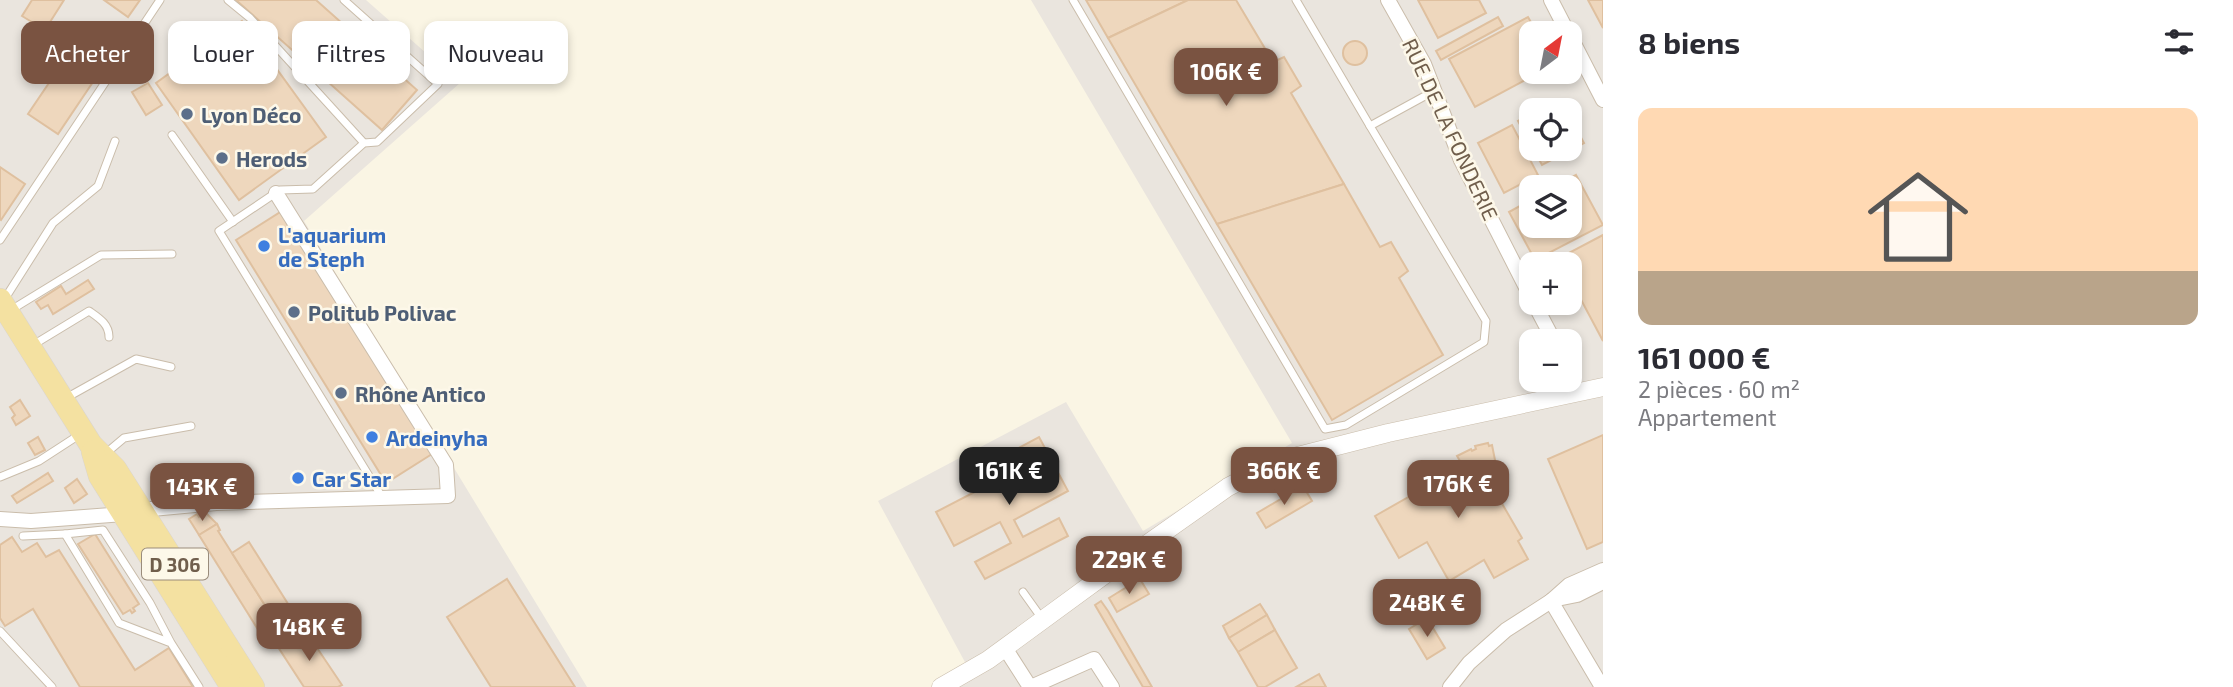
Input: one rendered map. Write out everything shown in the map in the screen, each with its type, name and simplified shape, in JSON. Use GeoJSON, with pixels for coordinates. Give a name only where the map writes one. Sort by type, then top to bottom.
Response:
{"type":"FeatureCollection","features":[{"type":"Feature","properties":{"kind":"main road","name":"D 306"},"geometry":{"type":"LineString","coordinates":[[3,305],[92,445],[100,476],[132,512],[253,687]]}},
{"type":"Feature","properties":{"kind":"main road","name":"D 306"},"geometry":{"type":"LineString","coordinates":[[132,512],[196,630],[232,687]]}},
{"type":"Feature","properties":{"kind":"main road"},"geometry":{"type":"LineString","coordinates":[[196,630],[242,687]]}},
{"type":"Feature","properties":{"kind":"street","name":"RUE DE LA FONDERIE"},"geometry":{"type":"LineString","coordinates":[[1388,0],[1424,64],[1461,160],[1519,274]]}},
{"type":"Feature","properties":{"kind":"street"},"geometry":{"type":"LineString","coordinates":[[1551,0],[1562,21]]}},
{"type":"Feature","properties":{"kind":"street"},"geometry":{"type":"LineString","coordinates":[[1582,60],[1603,100]]}},
{"type":"Feature","properties":{"kind":"street"},"geometry":{"type":"LineString","coordinates":[[0,519],[31,521],[216,503],[448,496],[446,465],[276,193]]}},
{"type":"Feature","properties":{"kind":"street"},"geometry":{"type":"LineString","coordinates":[[1582,386],[1603,387]]}},
{"type":"Feature","properties":{"kind":"street"},"geometry":{"type":"LineString","coordinates":[[941,687],[1005,648],[1228,487],[1290,458],[1547,392]]}},
{"type":"Feature","properties":{"kind":"street"},"geometry":{"type":"LineString","coordinates":[[1450,687],[1469,663],[1506,630],[1551,601],[1569,585],[1603,569]]}},
{"type":"Feature","properties":{"kind":"street"},"geometry":{"type":"LineString","coordinates":[[1551,601],[1577,595],[1603,582]]}},
{"type":"Feature","properties":{"kind":"street"},"geometry":{"type":"LineString","coordinates":[[1551,601],[1602,687]]}},
{"type":"Feature","properties":{"kind":"street"},"geometry":{"type":"LineString","coordinates":[[1005,648],[1031,687],[1094,659],[1112,687]]}},
{"type":"Feature","properties":{"kind":"lane"},"geometry":{"type":"LineString","coordinates":[[0,240],[160,0]]}},
{"type":"Feature","properties":{"kind":"lane"},"geometry":{"type":"LineString","coordinates":[[228,0],[250,18],[364,143]]}},
{"type":"Feature","properties":{"kind":"lane"},"geometry":{"type":"LineString","coordinates":[[344,0],[438,84],[377,142],[364,143],[313,189],[280,190],[219,231],[383,498]]}},
{"type":"Feature","properties":{"kind":"lane"},"geometry":{"type":"LineString","coordinates":[[1073,0],[1325,429],[1346,425],[1484,342],[1486,321],[1296,0]]}},
{"type":"Feature","properties":{"kind":"lane"},"geometry":{"type":"LineString","coordinates":[[1370,126],[1434,91]]}},
{"type":"Feature","properties":{"kind":"lane"},"geometry":{"type":"LineString","coordinates":[[172,135],[233,222]]}},
{"type":"Feature","properties":{"kind":"lane"},"geometry":{"type":"LineString","coordinates":[[3,305],[53,223],[98,186],[115,141]]}},
{"type":"Feature","properties":{"kind":"lane"},"geometry":{"type":"LineString","coordinates":[[3,305],[100,255],[172,254]]}},
{"type":"Feature","properties":{"kind":"lane"},"geometry":{"type":"LineString","coordinates":[[29,347],[89,312],[104,322],[109,337]]}},
{"type":"Feature","properties":{"kind":"lane"},"geometry":{"type":"LineString","coordinates":[[63,400],[136,359],[171,367]]}},
{"type":"Feature","properties":{"kind":"lane"},"geometry":{"type":"LineString","coordinates":[[0,477],[39,461],[92,445],[191,426]]}},
{"type":"Feature","properties":{"kind":"lane"},"geometry":{"type":"LineString","coordinates":[[23,536],[103,530],[199,687]]}},
{"type":"Feature","properties":{"kind":"lane"},"geometry":{"type":"LineString","coordinates":[[65,534],[119,623],[170,643]]}},
{"type":"Feature","properties":{"kind":"lane"},"geometry":{"type":"LineString","coordinates":[[1023,592],[1043,620]]}},
{"type":"Feature","properties":{"kind":"lane"},"geometry":{"type":"LineString","coordinates":[[0,631],[52,687]]}},
{"type":"Feature","properties":{"kind":"shaded area"},"geometry":{"type":"Polygon","coordinates":[[[0,0],[366,0],[390,21],[292,21],[292,84],[410,84],[410,39],[424,51],[424,84],[459,84],[304,221],[587,687],[0,687],[0,0]]]}},
{"type":"Feature","properties":{"kind":"shaded area"},"geometry":{"type":"Polygon","coordinates":[[[1031,0],[1603,0],[1603,687],[949,687],[966,664],[878,501],[1066,402],[1143,531],[1292,443],[1031,0]]]}},
{"type":"Feature","properties":{"kind":"building"},"geometry":{"type":"Polygon","coordinates":[[[32,0],[64,0],[51,21],[30,21],[22,16],[32,0]]]}},
{"type":"Feature","properties":{"kind":"building"},"geometry":{"type":"Polygon","coordinates":[[[104,0],[140,0],[128,17],[104,0]]]}},
{"type":"Feature","properties":{"kind":"building"},"geometry":{"type":"Polygon","coordinates":[[[236,0],[316,0],[340,21],[292,21],[292,50],[278,37],[278,21],[260,21],[236,0]]]}},
{"type":"Feature","properties":{"kind":"building"},"geometry":{"type":"Polygon","coordinates":[[[1086,0],[1188,0],[1108,38],[1086,0]]]}},
{"type":"Feature","properties":{"kind":"building"},"geometry":{"type":"Polygon","coordinates":[[[1188,0],[1236,0],[1273,62],[1284,57],[1301,86],[1291,93],[1344,184],[1217,224],[1108,38],[1188,0]]]}},
{"type":"Feature","properties":{"kind":"building"},"geometry":{"type":"Polygon","coordinates":[[[1418,0],[1479,0],[1486,13],[1438,38],[1418,0]]]}},
{"type":"Feature","properties":{"kind":"building"},"geometry":{"type":"Polygon","coordinates":[[[1588,0],[1603,0],[1603,28],[1588,0]]]}},
{"type":"Feature","properties":{"kind":"building"},"geometry":{"type":"Polygon","coordinates":[[[1498,17],[1503,26],[1441,60],[1436,51],[1498,17]]]}},
{"type":"Feature","properties":{"kind":"building"},"geometry":{"type":"Polygon","coordinates":[[[1519,22],[1519,83],[1475,107],[1449,59],[1519,22]]]}},
{"type":"Feature","properties":{"kind":"building"},"geometry":{"type":"Polygon","coordinates":[[[1355,41],[1364,44],[1367,53],[1364,62],[1355,65],[1346,62],[1343,53],[1346,44],[1355,41]]]}},
{"type":"Feature","properties":{"kind":"building"},"geometry":{"type":"Polygon","coordinates":[[[278,71],[326,137],[239,200],[156,83],[168,74],[168,84],[278,84],[278,71]]]}},
{"type":"Feature","properties":{"kind":"building"},"geometry":{"type":"Polygon","coordinates":[[[48,84],[92,84],[58,134],[28,114],[48,84]]]}},
{"type":"Feature","properties":{"kind":"building"},"geometry":{"type":"Polygon","coordinates":[[[149,84],[162,105],[146,115],[132,92],[149,84]]]}},
{"type":"Feature","properties":{"kind":"building"},"geometry":{"type":"Polygon","coordinates":[[[330,84],[410,84],[417,90],[382,130],[330,84]]]}},
{"type":"Feature","properties":{"kind":"building"},"geometry":{"type":"Polygon","coordinates":[[[1512,125],[1519,138],[1519,161],[1531,161],[1538,175],[1519,175],[1519,185],[1504,193],[1478,143],[1512,125]]]}},
{"type":"Feature","properties":{"kind":"building"},"geometry":{"type":"Polygon","coordinates":[[[0,167],[25,184],[1,220],[0,219],[0,167]]]}},
{"type":"Feature","properties":{"kind":"building"},"geometry":{"type":"Polygon","coordinates":[[[1344,184],[1380,247],[1391,242],[1408,271],[1399,278],[1443,355],[1332,420],[1217,224],[1344,184]]]}},
{"type":"Feature","properties":{"kind":"building"},"geometry":{"type":"Polygon","coordinates":[[[1582,186],[1603,225],[1582,236],[1582,186]]]}},
{"type":"Feature","properties":{"kind":"building"},"geometry":{"type":"Polygon","coordinates":[[[1519,207],[1519,230],[1509,212],[1519,207]]]}},
{"type":"Feature","properties":{"kind":"building"},"geometry":{"type":"Polygon","coordinates":[[[282,211],[432,454],[386,483],[236,240],[282,211]]]}},
{"type":"Feature","properties":{"kind":"building"},"geometry":{"type":"Polygon","coordinates":[[[1603,235],[1603,341],[1582,302],[1582,252],[1571,252],[1603,235]]]}},
{"type":"Feature","properties":{"kind":"building"},"geometry":{"type":"Polygon","coordinates":[[[1523,238],[1578,238],[1551,252],[1531,252],[1523,238]]]}},
{"type":"Feature","properties":{"kind":"building"},"geometry":{"type":"Polygon","coordinates":[[[88,280],[94,289],[53,314],[48,305],[41,309],[36,302],[61,286],[66,294],[88,280]]]}},
{"type":"Feature","properties":{"kind":"building"},"geometry":{"type":"Polygon","coordinates":[[[20,400],[30,416],[16,425],[12,418],[15,415],[10,407],[20,400]]]}},
{"type":"Feature","properties":{"kind":"building"},"geometry":{"type":"Polygon","coordinates":[[[1603,435],[1603,542],[1587,549],[1548,459],[1603,435]]]}},
{"type":"Feature","properties":{"kind":"building"},"geometry":{"type":"Polygon","coordinates":[[[38,437],[45,450],[35,455],[28,443],[38,437]]]}},
{"type":"Feature","properties":{"kind":"building"},"geometry":{"type":"Polygon","coordinates":[[[1039,437],[1068,491],[1014,520],[1023,537],[1059,518],[1068,536],[985,579],[975,562],[1011,543],[1000,522],[954,546],[936,512],[994,482],[985,466],[1039,437]]]}},
{"type":"Feature","properties":{"kind":"building"},"geometry":{"type":"Polygon","coordinates":[[[1488,443],[1489,446],[1492,445],[1497,470],[1486,476],[1522,538],[1518,541],[1528,559],[1494,578],[1484,560],[1449,581],[1427,542],[1399,558],[1375,516],[1463,466],[1457,456],[1476,449],[1475,446],[1488,443]]]}},
{"type":"Feature","properties":{"kind":"building"},"geometry":{"type":"Polygon","coordinates":[[[48,473],[53,481],[17,503],[12,496],[48,473]]]}},
{"type":"Feature","properties":{"kind":"building"},"geometry":{"type":"Polygon","coordinates":[[[77,479],[87,494],[74,503],[65,488],[77,479]]]}},
{"type":"Feature","properties":{"kind":"building"},"geometry":{"type":"Polygon","coordinates":[[[1303,486],[1312,501],[1266,528],[1257,513],[1303,486]]]}},
{"type":"Feature","properties":{"kind":"building"},"geometry":{"type":"Polygon","coordinates":[[[206,513],[217,524],[199,535],[189,519],[206,513]]]}},
{"type":"Feature","properties":{"kind":"building"},"geometry":{"type":"Polygon","coordinates":[[[217,524],[220,530],[218,531],[278,626],[262,636],[199,535],[217,524]]]}},
{"type":"Feature","properties":{"kind":"building"},"geometry":{"type":"Polygon","coordinates":[[[95,534],[139,604],[133,608],[135,611],[132,613],[130,610],[123,614],[78,544],[95,534]]]}},
{"type":"Feature","properties":{"kind":"building"},"geometry":{"type":"Polygon","coordinates":[[[12,537],[22,552],[37,543],[46,557],[59,550],[135,670],[169,648],[193,687],[80,687],[33,609],[5,626],[0,618],[0,545],[12,537]]]}},
{"type":"Feature","properties":{"kind":"building"},"geometry":{"type":"Polygon","coordinates":[[[249,542],[295,615],[278,626],[232,553],[249,542]]]}},
{"type":"Feature","properties":{"kind":"building"},"geometry":{"type":"Polygon","coordinates":[[[507,579],[575,687],[491,687],[447,617],[507,579]]]}},
{"type":"Feature","properties":{"kind":"building"},"geometry":{"type":"Polygon","coordinates":[[[1140,579],[1149,594],[1117,612],[1109,598],[1140,579]]]}},
{"type":"Feature","properties":{"kind":"building"},"geometry":{"type":"Polygon","coordinates":[[[1101,601],[1152,687],[1143,687],[1095,605],[1101,601]]]}},
{"type":"Feature","properties":{"kind":"building"},"geometry":{"type":"Polygon","coordinates":[[[1260,604],[1267,615],[1229,638],[1223,626],[1260,604]]]}},
{"type":"Feature","properties":{"kind":"building"},"geometry":{"type":"Polygon","coordinates":[[[1267,615],[1275,630],[1238,652],[1229,638],[1267,615]]]}},
{"type":"Feature","properties":{"kind":"building"},"geometry":{"type":"Polygon","coordinates":[[[1427,618],[1445,648],[1427,659],[1409,629],[1427,618]]]}},
{"type":"Feature","properties":{"kind":"building"},"geometry":{"type":"Polygon","coordinates":[[[305,630],[342,685],[304,687],[278,647],[305,630]]]}},
{"type":"Feature","properties":{"kind":"building"},"geometry":{"type":"Polygon","coordinates":[[[1275,630],[1297,668],[1265,687],[1258,687],[1238,652],[1275,630]]]}},
{"type":"Feature","properties":{"kind":"building"},"geometry":{"type":"Polygon","coordinates":[[[1319,674],[1326,687],[1296,687],[1319,674]]]}},
{"type":"Feature","properties":{"kind":"place","name":"Lyon Déco"},"geometry":{"type":"Point","coordinates":[187,114]}},
{"type":"Feature","properties":{"kind":"place","name":"Herods"},"geometry":{"type":"Point","coordinates":[222,158]}},
{"type":"Feature","properties":{"kind":"place","name":"L'aquarium de Steph"},"geometry":{"type":"Point","coordinates":[264,246]}},
{"type":"Feature","properties":{"kind":"place","name":"Politub Polivac"},"geometry":{"type":"Point","coordinates":[294,312]}},
{"type":"Feature","properties":{"kind":"place","name":"Rhône Antico"},"geometry":{"type":"Point","coordinates":[341,393]}},
{"type":"Feature","properties":{"kind":"place","name":"Ardeinyha"},"geometry":{"type":"Point","coordinates":[372,437]}},
{"type":"Feature","properties":{"kind":"place","name":"Car Star"},"geometry":{"type":"Point","coordinates":[298,478]}}]}
